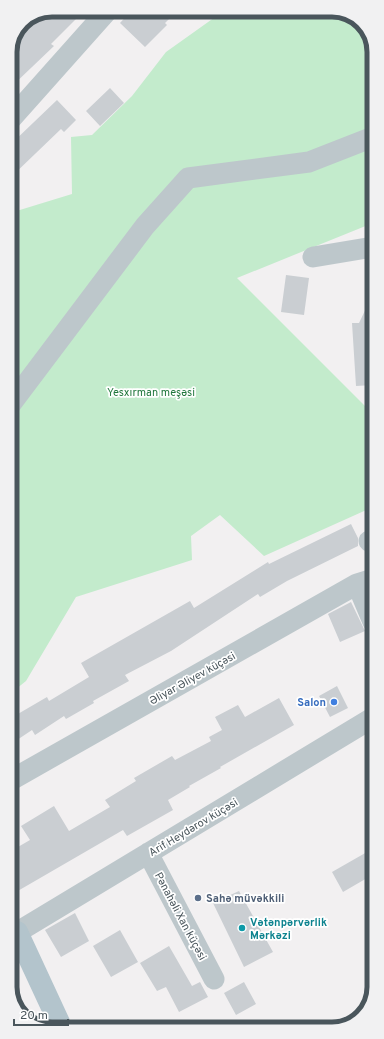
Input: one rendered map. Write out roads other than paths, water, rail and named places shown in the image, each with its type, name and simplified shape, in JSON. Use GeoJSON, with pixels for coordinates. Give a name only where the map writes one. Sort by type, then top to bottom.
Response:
{"type":"FeatureCollection","features":[{"type":"Feature","properties":{"kind":"main road"},"geometry":{"type":"LineString","coordinates":[[17,938],[59,1022]]}},
{"type":"Feature","properties":{"kind":"street"},"geometry":{"type":"LineString","coordinates":[[17,112],[102,17]]}},
{"type":"Feature","properties":{"kind":"street"},"geometry":{"type":"LineString","coordinates":[[17,396],[145,226],[188,178],[309,162],[367,139]]}},
{"type":"Feature","properties":{"kind":"street"},"geometry":{"type":"LineString","coordinates":[[313,257],[367,248]]}},
{"type":"Feature","properties":{"kind":"street"},"geometry":{"type":"LineString","coordinates":[[365,582],[367,592]]}},
{"type":"Feature","properties":{"kind":"street","name":"Əliyar Əliyev küçəsi"},"geometry":{"type":"LineString","coordinates":[[17,777],[365,582]]}},
{"type":"Feature","properties":{"kind":"street","name":"Arif Heydərov küçəsi"},"geometry":{"type":"LineString","coordinates":[[17,928],[148,853],[367,721]]}},
{"type":"Feature","properties":{"kind":"street","name":"Pənahəli Xan küçəsi"},"geometry":{"type":"LineString","coordinates":[[148,853],[214,979]]}},
{"type":"Feature","properties":{"kind":"place","name":"Salon"},"geometry":{"type":"Point","coordinates":[334,702]}},
{"type":"Feature","properties":{"kind":"place","name":"Sahə müvəkkili"},"geometry":{"type":"Point","coordinates":[198,898]}},
{"type":"Feature","properties":{"kind":"place","name":"Vətənpərvərlik Mərkəzi"},"geometry":{"type":"Point","coordinates":[242,928]}},
{"type":"Feature","properties":{"kind":"park label","name":"Yesxırman meşəsi"},"geometry":{"type":"Point","coordinates":[151,392]}}]}
